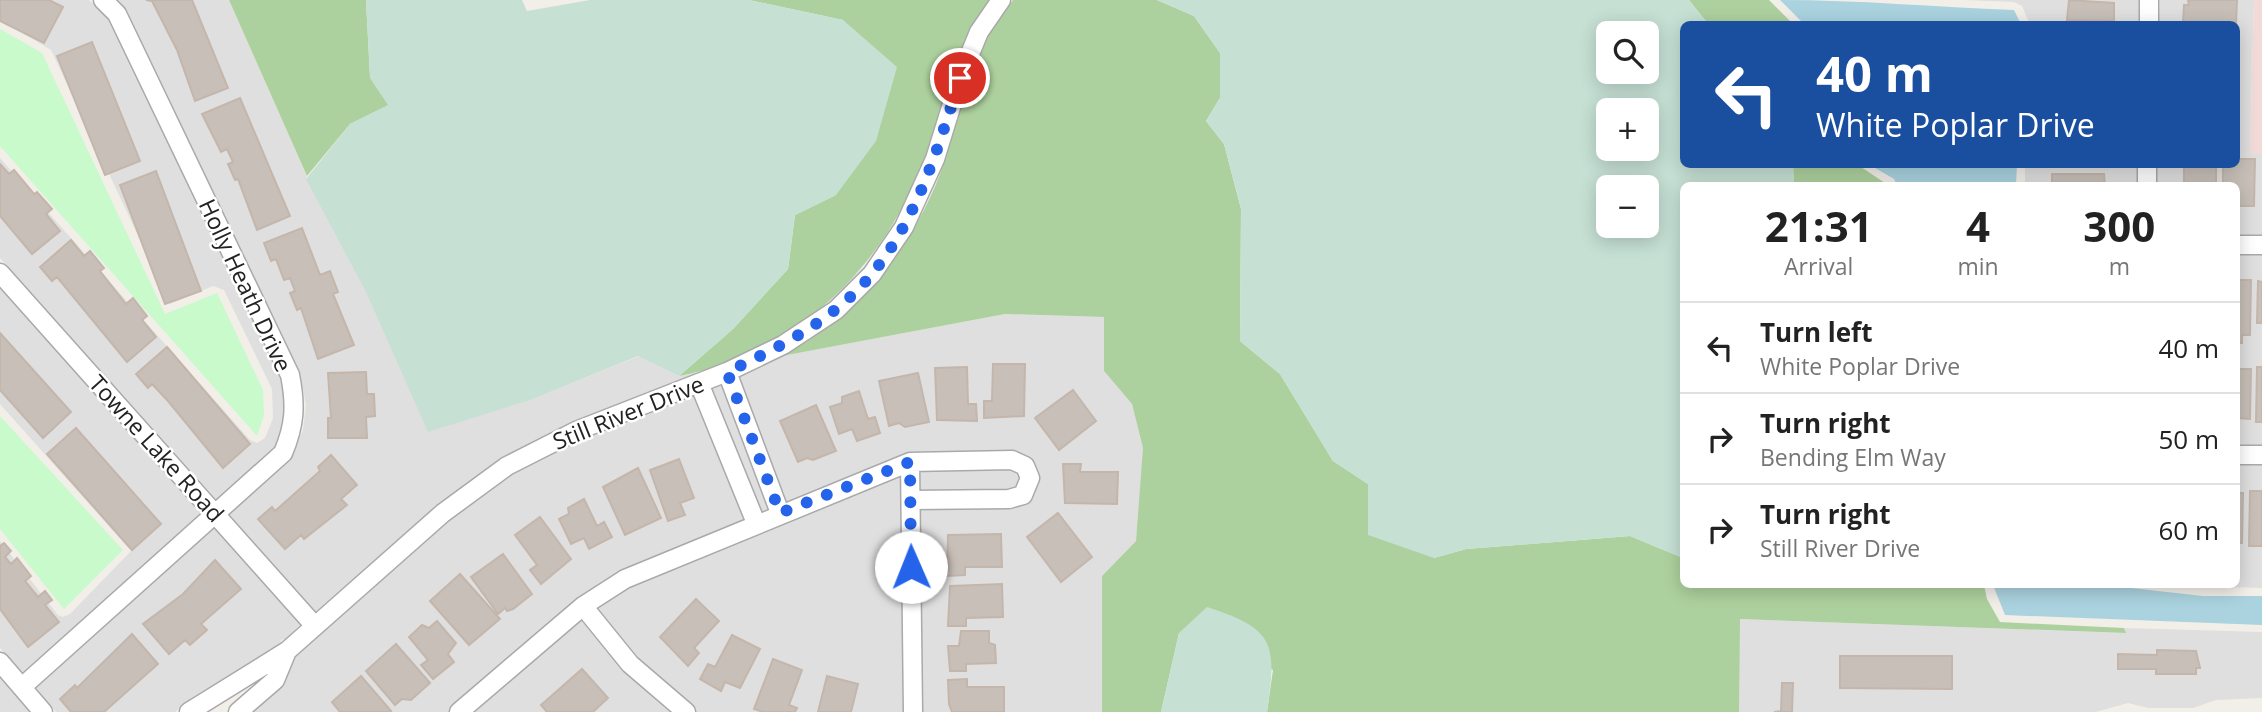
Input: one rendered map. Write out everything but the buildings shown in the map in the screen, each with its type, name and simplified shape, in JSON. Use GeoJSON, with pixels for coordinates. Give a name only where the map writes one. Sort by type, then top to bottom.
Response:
{"type":"FeatureCollection","features":[{"type":"Feature","properties":{"kind":"street","name":"Holly Heath Drive"},"geometry":{"type":"LineString","coordinates":[[22,687],[282,453],[293,429],[296,404],[290,375],[117,14],[103,0]]}},
{"type":"Feature","properties":{"kind":"street","name":"Still River Drive"},"geometry":{"type":"LineString","coordinates":[[189,712],[287,651],[443,513],[507,466],[576,430],[727,372],[783,345],[836,310],[872,274],[904,227],[935,159],[960,78],[979,32],[1001,0]]}},
{"type":"Feature","properties":{"kind":"street"},"geometry":{"type":"LineString","coordinates":[[2149,0],[2149,21]]}},
{"type":"Feature","properties":{"kind":"street"},"geometry":{"type":"LineString","coordinates":[[2240,245],[2262,245]]}},
{"type":"Feature","properties":{"kind":"street","name":"Towne Lake Road"},"geometry":{"type":"LineString","coordinates":[[0,272],[314,625]]}},
{"type":"Feature","properties":{"kind":"street"},"geometry":{"type":"LineString","coordinates":[[727,372],[780,513]]}},
{"type":"Feature","properties":{"kind":"street"},"geometry":{"type":"LineString","coordinates":[[699,383],[756,523]]}},
{"type":"Feature","properties":{"kind":"street"},"geometry":{"type":"LineString","coordinates":[[724,445],[750,434]]}},
{"type":"Feature","properties":{"kind":"street"},"geometry":{"type":"LineString","coordinates":[[2240,455],[2262,455]]}},
{"type":"Feature","properties":{"kind":"street"},"geometry":{"type":"LineString","coordinates":[[459,712],[583,606],[625,579],[780,513],[910,462],[1012,460],[1025,466],[1030,478],[1023,495],[1009,499],[911,499]]}},
{"type":"Feature","properties":{"kind":"street"},"geometry":{"type":"LineString","coordinates":[[910,462],[913,712]]}},
{"type":"Feature","properties":{"kind":"street"},"geometry":{"type":"LineString","coordinates":[[583,606],[630,664],[686,712]]}},
{"type":"Feature","properties":{"kind":"street","name":"Still River Drive"},"geometry":{"type":"LineString","coordinates":[[238,712],[275,680],[287,651]]}},
{"type":"Feature","properties":{"kind":"street"},"geometry":{"type":"LineString","coordinates":[[0,663],[44,712]]}},
{"type":"Feature","properties":{"kind":"shaded area"},"geometry":{"type":"Polygon","coordinates":[[[0,0],[89,0],[109,19],[281,377],[286,404],[283,427],[274,448],[217,500],[0,258],[0,158],[250,440],[257,443],[265,438],[273,418],[272,389],[224,290],[213,286],[170,304],[51,50],[0,20],[0,0]]]}},
{"type":"Feature","properties":{"kind":"shaded area"},"geometry":{"type":"Polygon","coordinates":[[[116,0],[229,0],[307,176],[306,179],[533,399],[639,356],[679,376],[701,372],[572,422],[501,460],[436,506],[315,612],[229,514],[292,456],[303,430],[306,405],[300,373],[127,11],[116,0]]]}},
{"type":"Feature","properties":{"kind":"shaded area"},"geometry":{"type":"Polygon","coordinates":[[[1964,0],[2139,0],[2139,21],[2029,21],[2022,6],[2014,2],[1964,0]]]}},
{"type":"Feature","properties":{"kind":"shaded area"},"geometry":{"type":"Polygon","coordinates":[[[2160,0],[2254,0],[2250,152],[2262,154],[2262,236],[2240,236],[2240,182],[2157,182],[2157,168],[2240,168],[2240,21],[2159,21],[2160,0]]]}},
{"type":"Feature","properties":{"kind":"shaded area"},"geometry":{"type":"Polygon","coordinates":[[[2254,0],[2262,0],[2262,154],[2250,153],[2254,0]]]}},
{"type":"Feature","properties":{"kind":"shaded area"},"geometry":{"type":"Polygon","coordinates":[[[2025,168],[2137,168],[2137,182],[2025,182],[2025,168]]]}},
{"type":"Feature","properties":{"kind":"shaded area"},"geometry":{"type":"Polygon","coordinates":[[[2240,254],[2262,254],[2262,446],[2240,446],[2240,254]]]}},
{"type":"Feature","properties":{"kind":"shaded area"},"geometry":{"type":"Polygon","coordinates":[[[0,287],[203,513],[23,674],[0,648],[0,541],[58,615],[63,617],[70,614],[131,551],[0,404],[0,287]]]}},
{"type":"Feature","properties":{"kind":"shaded area"},"geometry":{"type":"Polygon","coordinates":[[[1005,314],[1104,317],[1104,371],[1132,404],[1143,448],[1136,541],[1102,576],[1102,712],[252,712],[282,686],[296,656],[321,631],[450,520],[513,474],[580,439],[731,380],[782,356],[1005,314]]]}},
{"type":"Feature","properties":{"kind":"shaded area"},"geometry":{"type":"Polygon","coordinates":[[[2240,464],[2262,464],[2262,588],[2240,587],[2240,464]]]}},
{"type":"Feature","properties":{"kind":"shaded area"},"geometry":{"type":"Polygon","coordinates":[[[215,527],[301,624],[285,640],[282,639],[279,645],[191,698],[175,712],[56,712],[36,688],[215,527]]]}},
{"type":"Feature","properties":{"kind":"shaded area"},"geometry":{"type":"Polygon","coordinates":[[[1739,619],[2125,633],[2124,628],[2262,632],[2262,698],[2216,700],[2193,708],[2148,708],[2128,703],[2096,712],[1739,712],[1739,619]]]}},
{"type":"Feature","properties":{"kind":"shaded area"},"geometry":{"type":"Polygon","coordinates":[[[0,677],[9,687],[31,712],[0,712],[0,677]]]}},
{"type":"Feature","properties":{"kind":"green space"},"geometry":{"type":"Polygon","coordinates":[[[229,0],[366,0],[370,77],[389,105],[350,124],[307,176],[229,0]]]}},
{"type":"Feature","properties":{"kind":"green space"},"geometry":{"type":"Polygon","coordinates":[[[366,0],[522,0],[527,11],[590,0],[749,0],[843,20],[897,67],[876,141],[836,195],[795,215],[788,269],[733,329],[679,376],[638,356],[533,399],[428,432],[366,292],[306,179],[350,124],[388,105],[370,78],[366,0]]]}},
{"type":"Feature","properties":{"kind":"green space"},"geometry":{"type":"Polygon","coordinates":[[[749,0],[990,0],[959,58],[934,135],[908,196],[886,234],[861,268],[831,299],[798,326],[762,348],[722,364],[679,376],[733,329],[788,269],[795,215],[836,195],[843,20],[749,0]]]}},
{"type":"Feature","properties":{"kind":"green space"},"geometry":{"type":"Polygon","coordinates":[[[1013,0],[1157,0],[1194,16],[1220,53],[1220,98],[1206,121],[1224,144],[1241,209],[1240,341],[1280,374],[1333,461],[1368,484],[1434,558],[1466,549],[1630,536],[1680,557],[1680,588],[1985,588],[1987,599],[2000,622],[2124,628],[2126,633],[1740,619],[1739,712],[1267,712],[1273,670],[1179,633],[1161,712],[1102,712],[1102,576],[1136,541],[1143,448],[1132,404],[1104,371],[1104,317],[1005,314],[782,356],[836,320],[882,274],[902,248],[933,191],[969,81],[992,31],[1013,0]]]}},
{"type":"Feature","properties":{"kind":"green space"},"geometry":{"type":"Polygon","coordinates":[[[1157,0],[1689,0],[1706,21],[1680,21],[1680,168],[1793,168],[1794,182],[1680,182],[1680,557],[1630,536],[1466,549],[1434,558],[1368,535],[1368,484],[1333,461],[1280,374],[1240,341],[1241,208],[1224,144],[1206,121],[1220,98],[1220,53],[1194,16],[1157,0]]]}},
{"type":"Feature","properties":{"kind":"green space"},"geometry":{"type":"Polygon","coordinates":[[[1689,0],[1769,0],[1790,21],[1706,21],[1689,0]]]}},
{"type":"Feature","properties":{"kind":"green space"},"geometry":{"type":"Polygon","coordinates":[[[0,29],[42,53],[165,314],[217,293],[263,390],[264,415],[257,436],[0,146],[0,29]]]}},
{"type":"Feature","properties":{"kind":"green space"},"geometry":{"type":"Polygon","coordinates":[[[1793,168],[1862,168],[1884,182],[1794,182],[1793,168]]]}},
{"type":"Feature","properties":{"kind":"green space"},"geometry":{"type":"Polygon","coordinates":[[[0,416],[123,550],[64,609],[0,529],[0,416]]]}},
{"type":"Feature","properties":{"kind":"green space"},"geometry":{"type":"Polygon","coordinates":[[[1207,607],[1246,623],[1259,632],[1266,642],[1271,670],[1267,712],[1161,712],[1179,633],[1207,607]]]}},
{"type":"Feature","properties":{"kind":"water"},"geometry":{"type":"Polygon","coordinates":[[[1780,0],[2014,10],[2020,21],[1801,21],[1780,0]]]}},
{"type":"Feature","properties":{"kind":"water"},"geometry":{"type":"Polygon","coordinates":[[[1875,168],[2017,168],[2016,182],[1896,182],[1875,168]]]}},
{"type":"Feature","properties":{"kind":"water"},"geometry":{"type":"Polygon","coordinates":[[[1994,588],[2131,588],[2203,596],[2262,596],[2262,625],[2005,615],[1994,588]]]}},
{"type":"Feature","properties":{"kind":"route"},"geometry":{"type":"LineString","coordinates":[[911,567],[910,462],[780,513],[727,372],[783,345],[836,310],[872,274],[904,227],[935,159],[960,78]]}}]}
